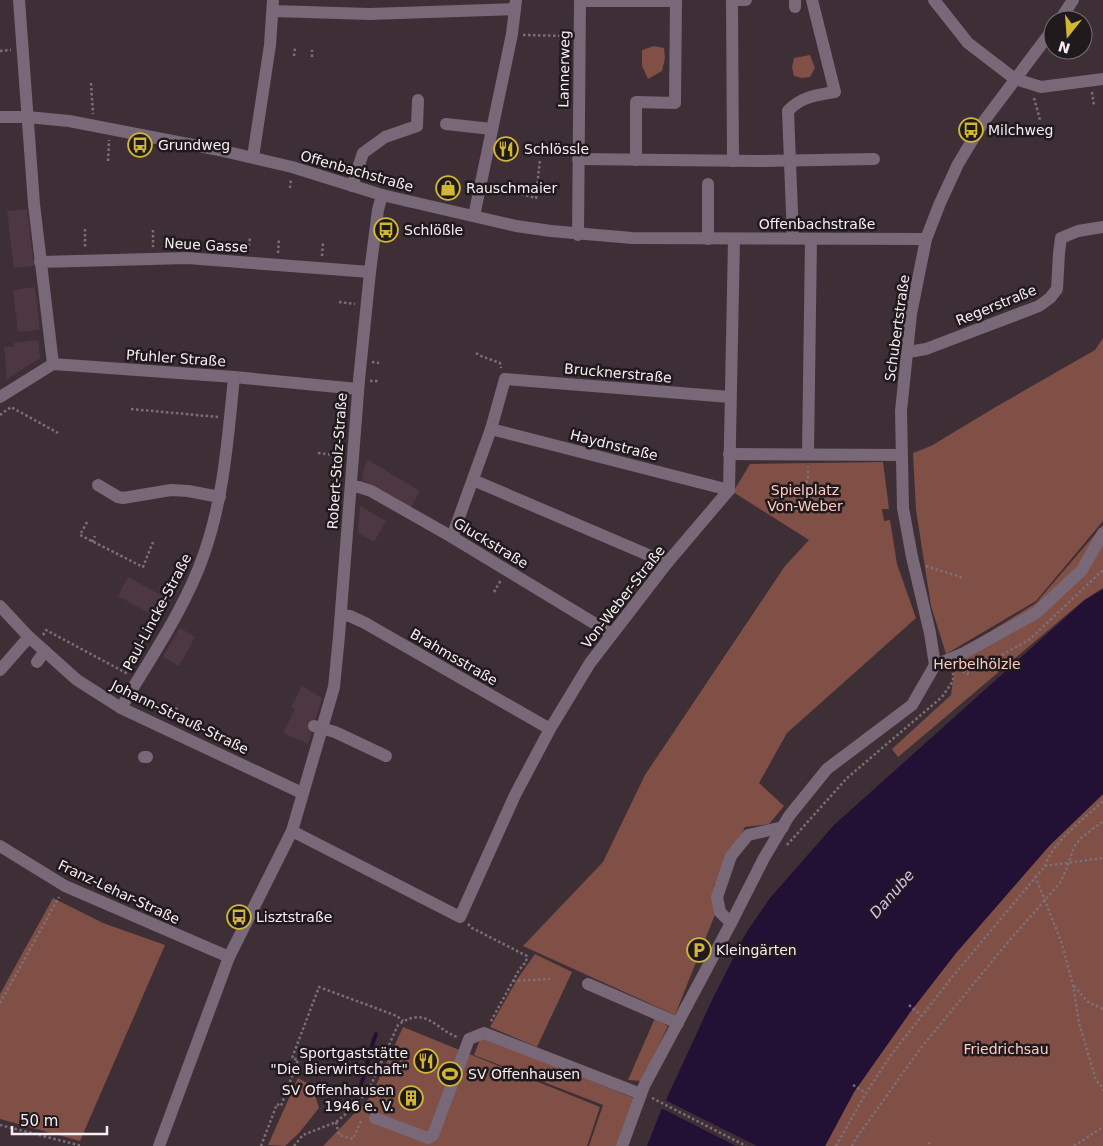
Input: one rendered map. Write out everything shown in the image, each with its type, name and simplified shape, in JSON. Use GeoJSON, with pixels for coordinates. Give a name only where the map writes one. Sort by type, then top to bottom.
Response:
{"type":"FeatureCollection","features":[{"type":"Feature","properties":{"kind":"street"},"geometry":{"type":"LineString","coordinates":[[0,397],[53,364],[40,262],[19,0]]}},
{"type":"Feature","properties":{"kind":"street"},"geometry":{"type":"LineString","coordinates":[[636,160],[636,102],[646,100],[678,103],[676,0]]}},
{"type":"Feature","properties":{"kind":"street","name":"Lannerweg"},"geometry":{"type":"LineString","coordinates":[[578,235],[580,1],[646,5],[676,0]]}},
{"type":"Feature","properties":{"kind":"street"},"geometry":{"type":"LineString","coordinates":[[733,160],[732,0],[746,0]]}},
{"type":"Feature","properties":{"kind":"street"},"geometry":{"type":"LineString","coordinates":[[793,238],[788,111],[806,95],[834,92],[812,0]]}},
{"type":"Feature","properties":{"kind":"street"},"geometry":{"type":"LineString","coordinates":[[934,0],[968,43],[1015,79],[1041,87],[1103,79]]}},
{"type":"Feature","properties":{"kind":"street"},"geometry":{"type":"LineString","coordinates":[[253,157],[270,46],[273,6],[370,14],[516,5],[512,34],[474,216]]}},
{"type":"Feature","properties":{"kind":"street","name":"Schubertstraße"},"geometry":{"type":"LineString","coordinates":[[935,665],[903,508],[902,411],[911,314],[926,239],[958,164],[984,121],[1043,42]]}},
{"type":"Feature","properties":{"kind":"street"},"geometry":{"type":"LineString","coordinates":[[352,186],[363,153],[385,137],[417,126],[418,100]]}},
{"type":"Feature","properties":{"kind":"street","name":"Offenbachstraße"},"geometry":{"type":"LineString","coordinates":[[0,117],[28,117],[94,126],[253,157],[382,195],[516,226],[578,235],[708,239],[926,239]]}},
{"type":"Feature","properties":{"kind":"street"},"geometry":{"type":"LineString","coordinates":[[446,124],[492,129]]}},
{"type":"Feature","properties":{"kind":"street"},"geometry":{"type":"LineString","coordinates":[[578,159],[756,161],[874,159]]}},
{"type":"Feature","properties":{"kind":"street"},"geometry":{"type":"LineString","coordinates":[[708,184],[708,239]]}},
{"type":"Feature","properties":{"kind":"street","name":"Robert-Stolz-Straße"},"geometry":{"type":"LineString","coordinates":[[159,1146],[230,957],[292,831],[318,727],[334,687],[358,389],[370,272],[378,210],[382,195]]}},
{"type":"Feature","properties":{"kind":"street","name":"Regerstraße"},"geometry":{"type":"LineString","coordinates":[[908,352],[926,349],[1039,306],[1050,298],[1057,289],[1061,238],[1078,231],[1103,227]]}},
{"type":"Feature","properties":{"kind":"street"},"geometry":{"type":"LineString","coordinates":[[729,490],[734,239]]}},
{"type":"Feature","properties":{"kind":"street"},"geometry":{"type":"LineString","coordinates":[[808,454],[811,239]]}},
{"type":"Feature","properties":{"kind":"street","name":"Neue Gasse"},"geometry":{"type":"LineString","coordinates":[[40,262],[187,258],[370,272]]}},
{"type":"Feature","properties":{"kind":"street","name":"Pfuhler Straße"},"geometry":{"type":"LineString","coordinates":[[53,364],[234,377],[358,389]]}},
{"type":"Feature","properties":{"kind":"street","name":"Paul-Lincke-Straße"},"geometry":{"type":"LineString","coordinates":[[121,708],[171,623],[204,554],[220,497],[234,377]]}},
{"type":"Feature","properties":{"kind":"street"},"geometry":{"type":"LineString","coordinates":[[452,537],[491,429],[505,379]]}},
{"type":"Feature","properties":{"kind":"street","name":"Brucknerstraße"},"geometry":{"type":"LineString","coordinates":[[505,379],[730,397]]}},
{"type":"Feature","properties":{"kind":"street","name":"Haydnstraße"},"geometry":{"type":"LineString","coordinates":[[491,429],[729,490]]}},
{"type":"Feature","properties":{"kind":"street"},"geometry":{"type":"LineString","coordinates":[[729,454],[901,455]]}},
{"type":"Feature","properties":{"kind":"street"},"geometry":{"type":"LineString","coordinates":[[473,480],[667,563]]}},
{"type":"Feature","properties":{"kind":"street"},"geometry":{"type":"LineString","coordinates":[[98,485],[123,498],[171,490],[220,497]]}},
{"type":"Feature","properties":{"kind":"street","name":"Gluckstraße"},"geometry":{"type":"LineString","coordinates":[[351,487],[359,487],[371,491],[452,537],[612,634]]}},
{"type":"Feature","properties":{"kind":"street","name":"Von-Weber-Straße"},"geometry":{"type":"LineString","coordinates":[[460,916],[516,795],[550,729],[590,663],[667,563],[729,490]]}},
{"type":"Feature","properties":{"kind":"street"},"geometry":{"type":"LineString","coordinates":[[622,1146],[641,1094],[764,858],[801,799],[826,769],[912,705],[935,665],[964,653],[1036,613],[1082,570],[1103,533]]}},
{"type":"Feature","properties":{"kind":"street","name":"Johann-Strauß-Straße"},"geometry":{"type":"LineString","coordinates":[[0,606],[37,649],[77,680],[121,708],[201,743],[302,793]]}},
{"type":"Feature","properties":{"kind":"street","name":"Brahmsstraße"},"geometry":{"type":"LineString","coordinates":[[341,615],[350,616],[365,623],[550,729]]}},
{"type":"Feature","properties":{"kind":"street"},"geometry":{"type":"LineString","coordinates":[[0,670],[37,649]]}},
{"type":"Feature","properties":{"kind":"street"},"geometry":{"type":"LineString","coordinates":[[318,727],[335,732],[386,756]]}},
{"type":"Feature","properties":{"kind":"street"},"geometry":{"type":"LineString","coordinates":[[731,923],[720,912],[717,896],[731,856],[748,834],[783,826]]}},
{"type":"Feature","properties":{"kind":"street"},"geometry":{"type":"LineString","coordinates":[[292,831],[460,916]]}},
{"type":"Feature","properties":{"kind":"street","name":"Franz-Lehar-Straße"},"geometry":{"type":"LineString","coordinates":[[0,846],[65,886],[230,957]]}},
{"type":"Feature","properties":{"kind":"street"},"geometry":{"type":"LineString","coordinates":[[588,984],[678,1023]]}},
{"type":"Feature","properties":{"kind":"street"},"geometry":{"type":"LineString","coordinates":[[369,1119],[428,1138],[433,1135],[469,1039],[484,1033],[641,1094]]}},
{"type":"Feature","properties":{"kind":"path"},"geometry":{"type":"LineString","coordinates":[[512,34],[579,36]]}},
{"type":"Feature","properties":{"kind":"path"},"geometry":{"type":"LineString","coordinates":[[294,56],[295,48]]}},
{"type":"Feature","properties":{"kind":"path"},"geometry":{"type":"LineString","coordinates":[[312,50],[312,56]]}},
{"type":"Feature","properties":{"kind":"path"},"geometry":{"type":"LineString","coordinates":[[91,83],[94,126]]}},
{"type":"Feature","properties":{"kind":"path"},"geometry":{"type":"LineString","coordinates":[[1033,84],[1033,95],[1040,120]]}},
{"type":"Feature","properties":{"kind":"path"},"geometry":{"type":"LineString","coordinates":[[108,161],[110,129]]}},
{"type":"Feature","properties":{"kind":"path"},"geometry":{"type":"LineString","coordinates":[[486,186],[536,198],[540,159]]}},
{"type":"Feature","properties":{"kind":"path"},"geometry":{"type":"LineString","coordinates":[[84,229],[85,260]]}},
{"type":"Feature","properties":{"kind":"path"},"geometry":{"type":"LineString","coordinates":[[153,230],[154,258]]}},
{"type":"Feature","properties":{"kind":"path"},"geometry":{"type":"LineString","coordinates":[[476,353],[500,363],[505,379]]}},
{"type":"Feature","properties":{"kind":"path"},"geometry":{"type":"LineString","coordinates":[[0,415],[11,407],[58,433]]}},
{"type":"Feature","properties":{"kind":"path"},"geometry":{"type":"LineString","coordinates":[[131,409],[230,418]]}},
{"type":"Feature","properties":{"kind":"path"},"geometry":{"type":"LineString","coordinates":[[318,453],[353,457]]}},
{"type":"Feature","properties":{"kind":"path"},"geometry":{"type":"LineString","coordinates":[[796,510],[808,478],[808,454]]}},
{"type":"Feature","properties":{"kind":"path"},"geometry":{"type":"LineString","coordinates":[[87,522],[80,535],[143,567],[153,542]]}},
{"type":"Feature","properties":{"kind":"path"},"geometry":{"type":"LineString","coordinates":[[92,542],[95,536]]}},
{"type":"Feature","properties":{"kind":"path"},"geometry":{"type":"LineString","coordinates":[[913,562],[964,578]]}},
{"type":"Feature","properties":{"kind":"path"},"geometry":{"type":"LineString","coordinates":[[37,649],[46,630],[138,679]]}},
{"type":"Feature","properties":{"kind":"path"},"geometry":{"type":"LineString","coordinates":[[783,848],[795,838],[847,778],[942,697],[954,681],[953,666]]}},
{"type":"Feature","properties":{"kind":"path"},"geometry":{"type":"LineString","coordinates":[[836,1146],[866,1093],[891,1056],[1045,866],[1048,855],[1062,839],[1103,801]]}},
{"type":"Feature","properties":{"kind":"path"},"geometry":{"type":"LineString","coordinates":[[852,1146],[920,1049],[1060,883],[1074,847],[1080,839],[1103,821]]}},
{"type":"Feature","properties":{"kind":"path"},"geometry":{"type":"LineString","coordinates":[[1045,866],[1103,858]]}},
{"type":"Feature","properties":{"kind":"path"},"geometry":{"type":"LineString","coordinates":[[1035,876],[1061,941],[1073,985],[1078,1023],[1096,1080],[1102,1087],[1103,1092]]}},
{"type":"Feature","properties":{"kind":"path"},"geometry":{"type":"LineString","coordinates":[[0,1003],[65,886]]}},
{"type":"Feature","properties":{"kind":"path"},"geometry":{"type":"LineString","coordinates":[[460,916],[472,928],[527,956],[526,962],[513,981],[484,1033]]}},
{"type":"Feature","properties":{"kind":"path"},"geometry":{"type":"LineString","coordinates":[[513,981],[550,979]]}},
{"type":"Feature","properties":{"kind":"path"},"geometry":{"type":"LineString","coordinates":[[1073,985],[1088,1002],[1103,1009]]}},
{"type":"Feature","properties":{"kind":"path"},"geometry":{"type":"LineString","coordinates":[[261,1146],[277,1104],[281,1106],[298,1060],[292,1058],[319,987],[396,1016],[403,1021]]}},
{"type":"Feature","properties":{"kind":"path"},"geometry":{"type":"LineString","coordinates":[[908,1005],[922,1016]]}},
{"type":"Feature","properties":{"kind":"path"},"geometry":{"type":"LineString","coordinates":[[294,1146],[303,1135],[336,1122],[358,1104],[371,1085],[398,1025],[403,1021],[421,1018],[428,1019],[455,1037],[469,1039]]}},
{"type":"Feature","properties":{"kind":"path"},"geometry":{"type":"LineString","coordinates":[[853,1085],[866,1093]]}},
{"type":"Feature","properties":{"kind":"path"},"geometry":{"type":"LineString","coordinates":[[655,1100],[746,1146]]}},
{"type":"Feature","properties":{"kind":"path"},"geometry":{"type":"LineString","coordinates":[[336,1122],[339,1134],[353,1140],[369,1119]]}},
{"type":"Feature","properties":{"kind":"path"},"geometry":{"type":"LineString","coordinates":[[0,1125],[82,1146]]}},
{"type":"Feature","properties":{"kind":"path"},"geometry":{"type":"LineString","coordinates":[[1074,1146],[1103,1127]]}},
{"type":"Feature","properties":{"kind":"shaded area"},"geometry":{"type":"Polygon","coordinates":[[[27,209],[34,266],[14,268],[7,211],[27,209]]]}},
{"type":"Feature","properties":{"kind":"shaded area"},"geometry":{"type":"Polygon","coordinates":[[[35,287],[40,330],[18,332],[13,290],[35,287]]]}},
{"type":"Feature","properties":{"kind":"shaded area"},"geometry":{"type":"Polygon","coordinates":[[[38,340],[40,358],[7,379],[4,347],[14,347],[14,343],[38,340]]]}},
{"type":"Feature","properties":{"kind":"shaded area"},"geometry":{"type":"Polygon","coordinates":[[[368,460],[420,491],[411,507],[362,480],[364,468],[368,460]]]}},
{"type":"Feature","properties":{"kind":"shaded area"},"geometry":{"type":"Polygon","coordinates":[[[360,506],[386,521],[374,542],[358,533],[360,506]]]}},
{"type":"Feature","properties":{"kind":"shaded area"},"geometry":{"type":"Polygon","coordinates":[[[128,577],[170,600],[160,619],[118,596],[128,577]]]}},
{"type":"Feature","properties":{"kind":"shaded area"},"geometry":{"type":"Polygon","coordinates":[[[180,628],[195,637],[179,666],[163,657],[180,628]]]}},
{"type":"Feature","properties":{"kind":"shaded area"},"geometry":{"type":"Polygon","coordinates":[[[302,686],[322,698],[308,744],[283,733],[295,709],[291,707],[302,686]]]}},
{"type":"Feature","properties":{"kind":"green space"},"geometry":{"type":"Polygon","coordinates":[[[654,46],[664,48],[665,58],[662,71],[648,79],[642,66],[642,50],[654,46]]]}},
{"type":"Feature","properties":{"kind":"green space"},"geometry":{"type":"Polygon","coordinates":[[[810,55],[815,68],[810,77],[794,76],[792,67],[794,58],[810,55]]]}},
{"type":"Feature","properties":{"kind":"green space"},"geometry":{"type":"Polygon","coordinates":[[[1103,338],[1103,521],[1036,601],[946,654],[931,606],[916,510],[913,453],[931,446],[1095,350],[1103,338]]]}},
{"type":"Feature","properties":{"kind":"green space","name":"Spielplatz Von-Weber"},"geometry":{"type":"Polygon","coordinates":[[[883,462],[889,509],[882,509],[884,521],[890,520],[897,564],[916,618],[787,733],[759,783],[784,806],[769,824],[745,827],[714,886],[716,912],[675,1015],[523,946],[603,862],[645,775],[785,566],[809,540],[733,492],[750,464],[883,462]]]}},
{"type":"Feature","properties":{"kind":"green space","name":"Herbelhölzle"},"geometry":{"type":"Polygon","coordinates":[[[1103,525],[1103,588],[1084,600],[898,757],[892,749],[951,695],[957,652],[1036,603],[1103,525]]]}},
{"type":"Feature","properties":{"kind":"green space","name":"Friedrichsau"},"geometry":{"type":"Polygon","coordinates":[[[1103,794],[1103,1146],[825,1146],[854,1092],[911,1011],[956,953],[1050,845],[1103,794]]]}},
{"type":"Feature","properties":{"kind":"green space"},"geometry":{"type":"Polygon","coordinates":[[[53,898],[103,923],[165,945],[80,1141],[0,1119],[0,994],[53,898]]]}},
{"type":"Feature","properties":{"kind":"green space"},"geometry":{"type":"Polygon","coordinates":[[[535,954],[572,972],[537,1047],[490,1027],[518,978],[535,954]]]}},
{"type":"Feature","properties":{"kind":"green space"},"geometry":{"type":"Polygon","coordinates":[[[655,1018],[668,1026],[642,1081],[628,1080],[655,1018]]]}},
{"type":"Feature","properties":{"kind":"green space","name":"SV Offenhausen"},"geometry":{"type":"Polygon","coordinates":[[[403,1027],[600,1107],[587,1146],[323,1146],[371,1096],[403,1027]]]}},
{"type":"Feature","properties":{"kind":"green space"},"geometry":{"type":"Polygon","coordinates":[[[481,1037],[634,1098],[616,1146],[589,1146],[603,1105],[474,1055],[481,1037]]]}},
{"type":"Feature","properties":{"kind":"green space"},"geometry":{"type":"Polygon","coordinates":[[[298,1078],[312,1086],[319,1108],[299,1133],[285,1146],[268,1145],[298,1078]]]}},
{"type":"Feature","properties":{"kind":"water","name":"Danube"},"geometry":{"type":"Polygon","coordinates":[[[1103,589],[1103,794],[1050,845],[956,953],[911,1011],[854,1092],[825,1146],[647,1146],[660,1113],[713,998],[746,933],[770,898],[834,825],[1085,600],[1103,589]]]}},
{"type":"Feature","properties":{"kind":"pier"},"geometry":{"type":"Polygon","coordinates":[[[663,1099],[757,1146],[736,1146],[659,1107],[663,1099]]]}},
{"type":"Feature","properties":{"kind":"waterway"},"geometry":{"type":"LineString","coordinates":[[361,1084],[376,1034]]}},
{"type":"Feature","properties":{"kind":"place","name":"Milchweg"},"geometry":{"type":"Point","coordinates":[971,130]}},
{"type":"Feature","properties":{"kind":"place","name":"Grundweg"},"geometry":{"type":"Point","coordinates":[140,145]}},
{"type":"Feature","properties":{"kind":"place","name":"Schlössle"},"geometry":{"type":"Point","coordinates":[506,149]}},
{"type":"Feature","properties":{"kind":"place","name":"Rauschmaier"},"geometry":{"type":"Point","coordinates":[448,188]}},
{"type":"Feature","properties":{"kind":"place","name":"Schlößle"},"geometry":{"type":"Point","coordinates":[386,230]}},
{"type":"Feature","properties":{"kind":"place","name":"Lisztstraße"},"geometry":{"type":"Point","coordinates":[239,917]}},
{"type":"Feature","properties":{"kind":"place","name":"Kleingärten"},"geometry":{"type":"Point","coordinates":[699,950]}},
{"type":"Feature","properties":{"kind":"place","name":"Sportgaststätte \"Die Bierwirtschaft\""},"geometry":{"type":"Point","coordinates":[426,1061]}},
{"type":"Feature","properties":{"kind":"place","name":"SV Offenhausen"},"geometry":{"type":"Point","coordinates":[450,1074]}},
{"type":"Feature","properties":{"kind":"place","name":"SV Offenhausen 1946 e. V."},"geometry":{"type":"Point","coordinates":[411,1098]}}]}
